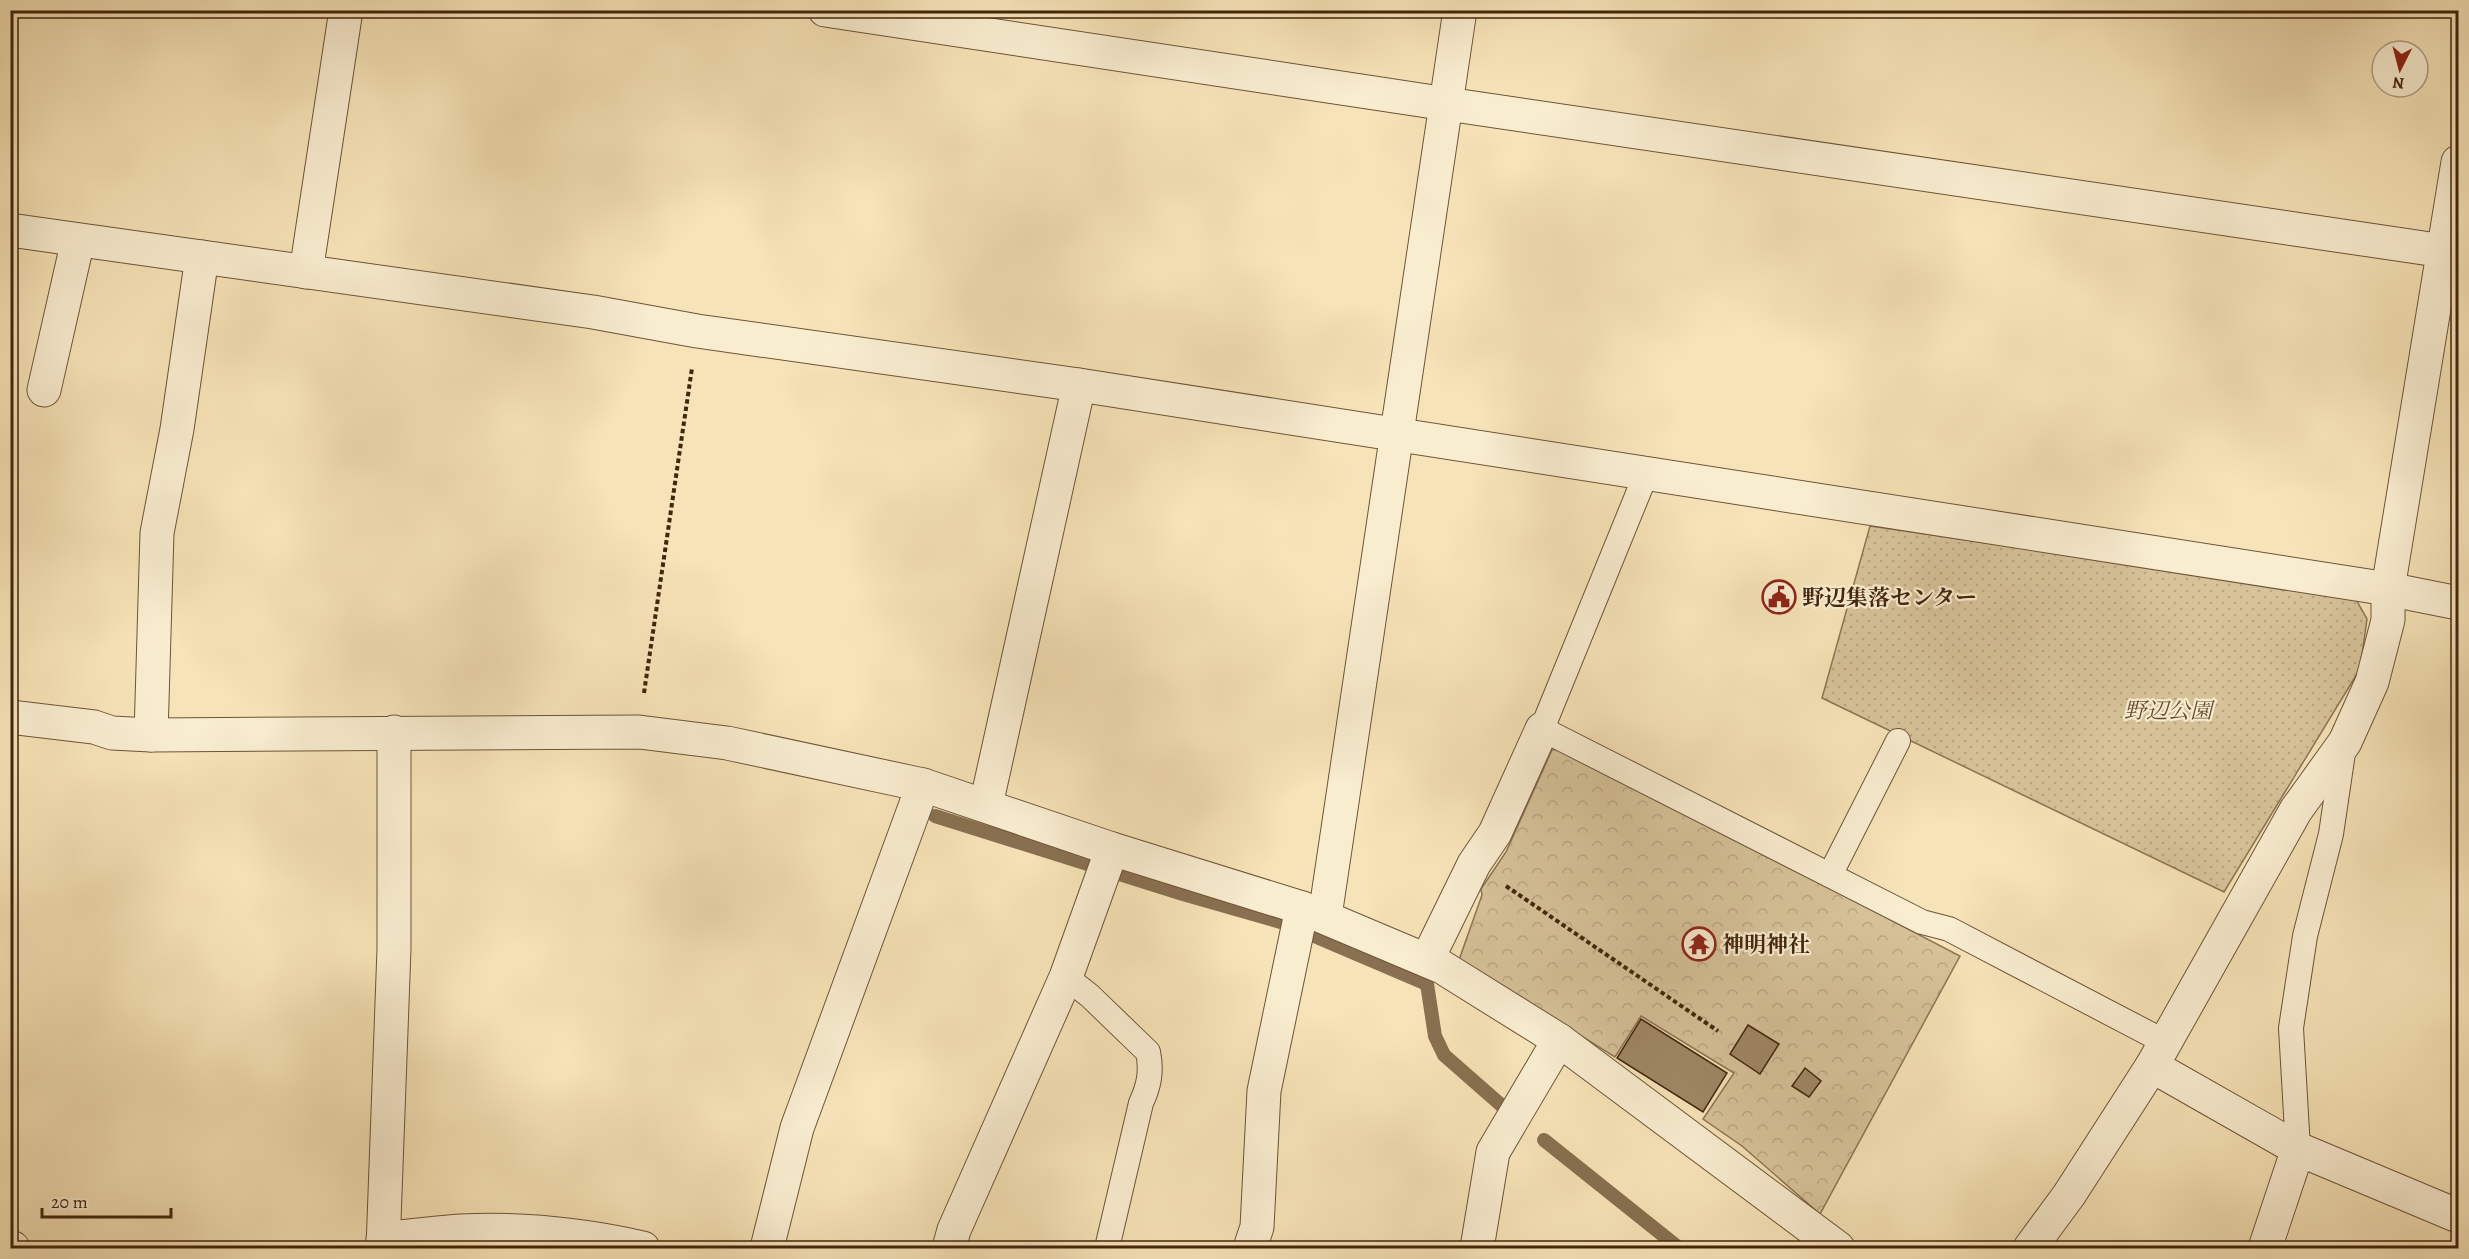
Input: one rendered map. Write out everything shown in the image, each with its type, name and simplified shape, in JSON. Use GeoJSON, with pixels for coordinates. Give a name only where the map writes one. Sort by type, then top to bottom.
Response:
{"type":"FeatureCollection","features":[{"type":"Feature","properties":{"kind":"street"},"geometry":{"type":"LineString","coordinates":[[306,272],[346,10]]}},
{"type":"Feature","properties":{"kind":"street"},"geometry":{"type":"LineString","coordinates":[[825,10],[1447,105],[2448,267]]}},
{"type":"Feature","properties":{"kind":"street"},"geometry":{"type":"LineString","coordinates":[[1250,1248],[1257,1227],[1264,1091],[1313,912],[1395,435],[1460,10]]}},
{"type":"Feature","properties":{"kind":"street"},"geometry":{"type":"LineString","coordinates":[[2030,1248],[2069,1195],[2159,1054],[2296,810],[2345,742],[2372,682],[2388,620],[2388,590],[2448,267],[2458,162]]}},
{"type":"Feature","properties":{"kind":"street"},"geometry":{"type":"LineString","coordinates":[[10,230],[593,312],[697,332],[1079,385],[2388,590],[2458,603]]}},
{"type":"Feature","properties":{"kind":"street"},"geometry":{"type":"LineString","coordinates":[[44,390],[78,240]]}},
{"type":"Feature","properties":{"kind":"street"},"geometry":{"type":"LineString","coordinates":[[151,735],[157,533],[177,429],[202,257]]}},
{"type":"Feature","properties":{"kind":"street"},"geometry":{"type":"LineString","coordinates":[[986,805],[1079,385]]}},
{"type":"Feature","properties":{"kind":"street"},"geometry":{"type":"LineString","coordinates":[[10,717],[94,727],[112,733],[151,735],[639,732],[727,743],[923,785],[1112,849],[1313,912],[1442,967],[1559,1040],[1838,1248]]}},
{"type":"Feature","properties":{"kind":"street"},"geometry":{"type":"LineString","coordinates":[[1427,960],[1474,864],[1495,833],[1542,729]]}},
{"type":"Feature","properties":{"kind":"street"},"geometry":{"type":"LineString","coordinates":[[394,732],[394,949],[383,1244],[462,1231],[507,1231],[605,1240],[643,1248]]}},
{"type":"Feature","properties":{"kind":"street"},"geometry":{"type":"LineString","coordinates":[[767,1248],[797,1128],[923,785]]}},
{"type":"Feature","properties":{"kind":"street"},"geometry":{"type":"LineString","coordinates":[[949,1248],[954,1230],[1066,977],[1112,849]]}},
{"type":"Feature","properties":{"kind":"street"},"geometry":{"type":"LineString","coordinates":[[1477,1248],[1493,1152],[1559,1040]]}},
{"type":"Feature","properties":{"kind":"street"},"geometry":{"type":"LineString","coordinates":[[2159,1054],[2298,1149],[2458,1216]]}},
{"type":"Feature","properties":{"kind":"street"},"geometry":{"type":"LineString","coordinates":[[2265,1248],[2298,1149]]}},
{"type":"Feature","properties":{"kind":"lane"},"geometry":{"type":"LineString","coordinates":[[1646,474],[1542,729],[1923,922],[1948,929],[2159,1054]]}},
{"type":"Feature","properties":{"kind":"lane"},"geometry":{"type":"LineString","coordinates":[[1830,875],[1898,741]]}},
{"type":"Feature","properties":{"kind":"lane"},"geometry":{"type":"LineString","coordinates":[[2298,1149],[2291,1028],[2305,936],[2331,834],[2345,742]]}},
{"type":"Feature","properties":{"kind":"lane"},"geometry":{"type":"LineString","coordinates":[[1066,977],[1090,996],[1148,1052],[1150,1062],[1149,1087],[1141,1103],[1107,1248]]}},
{"type":"Feature","properties":{"kind":"path"},"geometry":{"type":"LineString","coordinates":[[639,732],[697,332]]}},
{"type":"Feature","properties":{"kind":"path"},"geometry":{"type":"LineString","coordinates":[[1474,864],[1718,1031]]}},
{"type":"Feature","properties":{"kind":"green space","name":"野辺公園"},"geometry":{"type":"Polygon","coordinates":[[[1870,526],[2354,596],[2367,619],[2360,669],[2224,892],[1822,698],[1870,526]]]}},
{"type":"Feature","properties":{"kind":"green space"},"geometry":{"type":"Polygon","coordinates":[[[1562,749],[1960,956],[1820,1214],[1742,1146],[1703,1119],[1734,1073],[1641,1016],[1615,1057],[1459,960],[1482,895],[1481,889],[1506,852],[1552,750],[1562,749]]]}},
{"type":"Feature","properties":{"kind":"building"},"geometry":{"type":"Polygon","coordinates":[[[1641,1019],[1727,1073],[1703,1112],[1617,1058],[1641,1019]]]}},
{"type":"Feature","properties":{"kind":"building"},"geometry":{"type":"Polygon","coordinates":[[[1748,1025],[1779,1044],[1760,1074],[1730,1054],[1748,1025]]]}},
{"type":"Feature","properties":{"kind":"building"},"geometry":{"type":"Polygon","coordinates":[[[1805,1068],[1821,1081],[1809,1097],[1792,1086],[1805,1068]]]}},
{"type":"Feature","properties":{"kind":"waterway"},"geometry":{"type":"LineString","coordinates":[[935,816],[1183,894],[1284,923],[1427,984],[1435,1036],[1444,1055],[1501,1105]]}},
{"type":"Feature","properties":{"kind":"waterway"},"geometry":{"type":"LineString","coordinates":[[1544,1140],[1679,1248]]}},
{"type":"Feature","properties":{"kind":"place","name":"野辺集落センター"},"geometry":{"type":"Point","coordinates":[1779,597]}},
{"type":"Feature","properties":{"kind":"place","name":"神明神社"},"geometry":{"type":"Point","coordinates":[1699,944]}}]}
